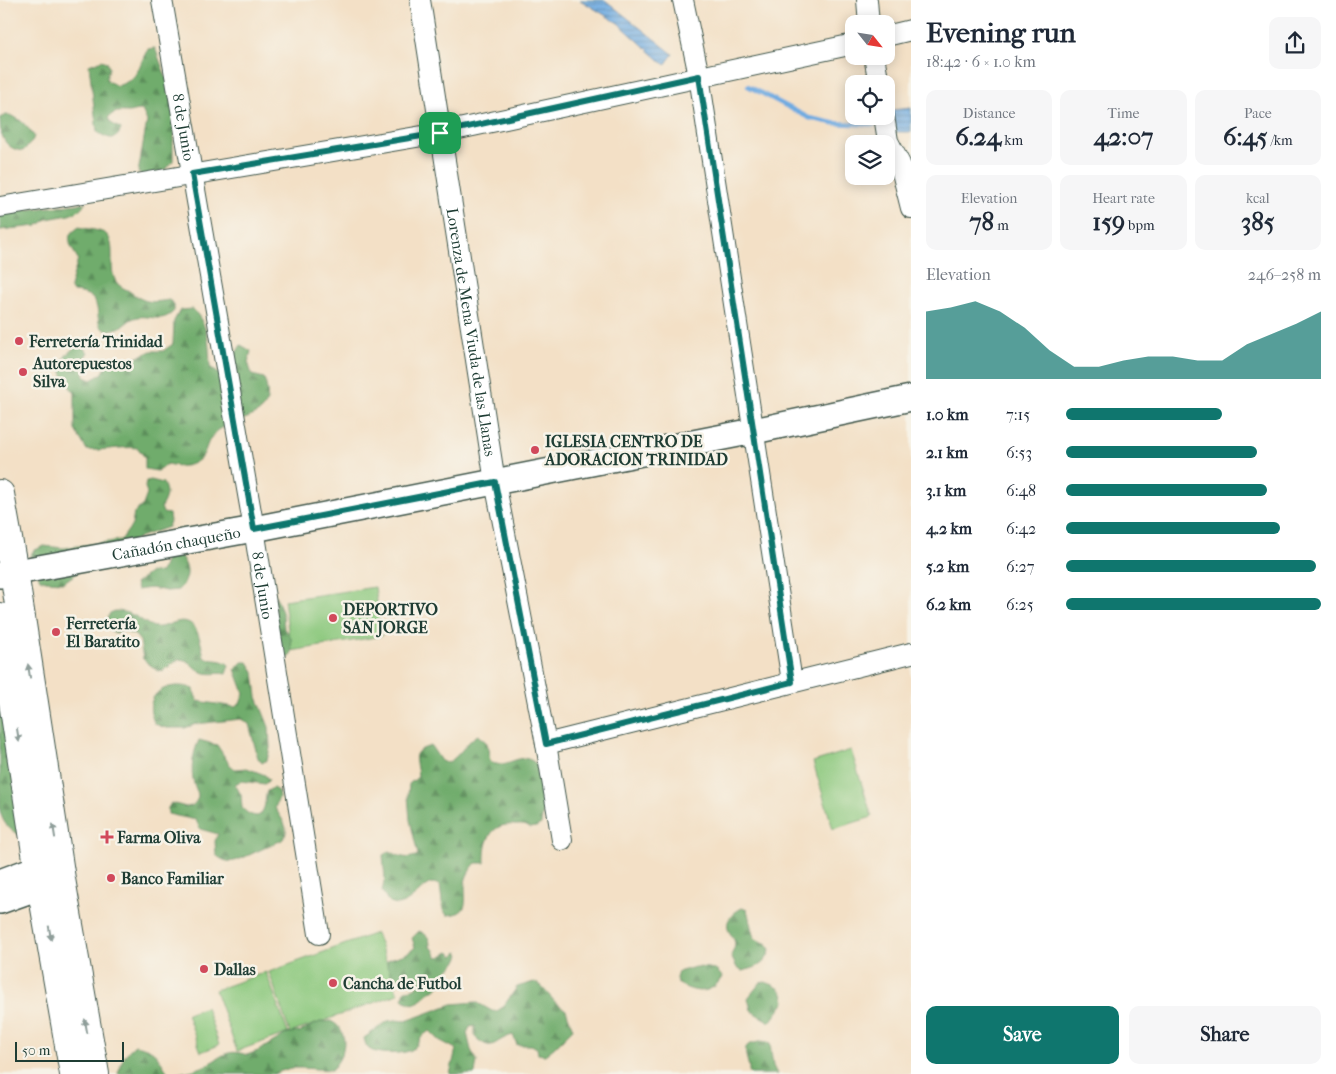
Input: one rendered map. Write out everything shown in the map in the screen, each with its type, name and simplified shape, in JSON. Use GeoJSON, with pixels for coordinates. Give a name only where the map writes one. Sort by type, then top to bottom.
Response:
{"type":"FeatureCollection","features":[{"type":"Feature","properties":{"kind":"highway"},"geometry":{"type":"LineString","coordinates":[[0,494],[7,574],[50,873],[74,1074]]}},
{"type":"Feature","properties":{"kind":"highway"},"geometry":{"type":"LineString","coordinates":[[0,617],[50,873],[94,1074]]}},
{"type":"Feature","properties":{"kind":"main road","name":"Cañadón chaqueño"},"geometry":{"type":"LineString","coordinates":[[7,574],[254,529],[754,431],[911,398]]}},
{"type":"Feature","properties":{"kind":"main road"},"geometry":{"type":"LineString","coordinates":[[0,882],[50,873]]}},
{"type":"Feature","properties":{"kind":"main road"},"geometry":{"type":"LineString","coordinates":[[0,901],[50,873]]}},
{"type":"Feature","properties":{"kind":"street","name":"8 de Junio"},"geometry":{"type":"LineString","coordinates":[[162,0],[254,529],[319,934]]}},
{"type":"Feature","properties":{"kind":"street","name":"Lorenza de Mena Viuda de las Llanas"},"geometry":{"type":"LineString","coordinates":[[420,0],[495,482],[546,744],[562,840]]}},
{"type":"Feature","properties":{"kind":"street"},"geometry":{"type":"LineString","coordinates":[[683,0],[699,76],[792,682]]}},
{"type":"Feature","properties":{"kind":"street"},"geometry":{"type":"LineString","coordinates":[[867,0],[868,15]]}},
{"type":"Feature","properties":{"kind":"street"},"geometry":{"type":"LineString","coordinates":[[895,34],[911,30]]}},
{"type":"Feature","properties":{"kind":"street"},"geometry":{"type":"LineString","coordinates":[[0,207],[440,133],[845,46]]}},
{"type":"Feature","properties":{"kind":"street"},"geometry":{"type":"LineString","coordinates":[[885,125],[888,141],[900,164],[911,208]]}},
{"type":"Feature","properties":{"kind":"street"},"geometry":{"type":"LineString","coordinates":[[546,744],[911,653]]}},
{"type":"Feature","properties":{"kind":"green space"},"geometry":{"type":"Polygon","coordinates":[[[155,48],[169,85],[177,124],[173,142],[173,161],[156,179],[138,173],[147,121],[142,110],[117,112],[108,118],[111,123],[121,129],[114,138],[97,132],[89,65],[102,60],[107,62],[109,68],[106,80],[117,86],[134,76],[148,49],[155,48]]]}},
{"type":"Feature","properties":{"kind":"green space"},"geometry":{"type":"Polygon","coordinates":[[[6,115],[19,119],[34,136],[32,142],[23,151],[11,147],[4,140],[0,118],[6,115]]]}},
{"type":"Feature","properties":{"kind":"green space"},"geometry":{"type":"Polygon","coordinates":[[[86,203],[77,212],[47,219],[37,226],[0,230],[0,213],[86,203]]]}},
{"type":"Feature","properties":{"kind":"green space"},"geometry":{"type":"Polygon","coordinates":[[[79,227],[99,231],[108,236],[112,248],[113,274],[120,286],[139,298],[148,301],[169,300],[174,304],[174,311],[164,317],[139,317],[118,328],[103,329],[100,325],[95,302],[91,297],[73,292],[70,287],[78,259],[70,244],[70,234],[79,227]]]}},
{"type":"Feature","properties":{"kind":"green space"},"geometry":{"type":"Polygon","coordinates":[[[193,309],[205,329],[210,367],[219,374],[228,366],[241,345],[251,351],[248,362],[252,375],[264,378],[266,385],[267,397],[264,407],[254,415],[219,430],[210,439],[202,457],[187,466],[167,464],[157,471],[145,469],[145,458],[138,448],[87,450],[75,430],[75,393],[62,373],[63,361],[66,356],[79,345],[88,352],[81,363],[84,377],[91,380],[102,374],[108,364],[117,359],[129,361],[151,351],[163,351],[173,344],[174,321],[180,310],[193,309]]]}},
{"type":"Feature","properties":{"kind":"green space"},"geometry":{"type":"Polygon","coordinates":[[[151,480],[163,483],[165,487],[166,495],[161,507],[163,513],[169,514],[170,521],[168,527],[140,537],[64,582],[40,579],[30,557],[33,551],[44,546],[63,548],[121,540],[132,525],[134,513],[143,505],[147,494],[146,481],[151,480]]]}},
{"type":"Feature","properties":{"kind":"green space"},"geometry":{"type":"Polygon","coordinates":[[[178,553],[186,567],[187,576],[178,590],[167,591],[151,588],[137,590],[135,584],[149,573],[161,572],[168,555],[178,553]]]}},
{"type":"Feature","properties":{"kind":"green space","name":"DEPORTIVO SAN JORGE"},"geometry":{"type":"Polygon","coordinates":[[[375,587],[382,636],[291,651],[284,600],[375,587]]]}},
{"type":"Feature","properties":{"kind":"green space"},"geometry":{"type":"Polygon","coordinates":[[[275,595],[283,615],[284,629],[291,637],[292,652],[289,657],[277,664],[275,595]]]}},
{"type":"Feature","properties":{"kind":"green space"},"geometry":{"type":"Polygon","coordinates":[[[115,611],[133,615],[154,627],[162,627],[181,621],[188,622],[193,625],[199,636],[204,657],[229,665],[226,674],[203,672],[189,662],[179,659],[164,670],[158,671],[143,659],[140,641],[135,635],[123,631],[115,633],[110,630],[107,619],[110,613],[115,611]]]}},
{"type":"Feature","properties":{"kind":"green space"},"geometry":{"type":"Polygon","coordinates":[[[242,662],[248,662],[254,672],[257,697],[269,727],[270,748],[267,760],[262,763],[258,758],[249,724],[241,719],[196,724],[185,728],[166,728],[155,724],[151,713],[151,704],[154,697],[166,688],[184,686],[194,689],[198,701],[235,707],[240,704],[244,693],[235,669],[242,662]]]}},
{"type":"Feature","properties":{"kind":"green space"},"geometry":{"type":"Polygon","coordinates":[[[0,670],[23,831],[17,834],[6,824],[0,810],[0,670]]]}},
{"type":"Feature","properties":{"kind":"green space"},"geometry":{"type":"Polygon","coordinates":[[[478,735],[487,743],[490,761],[501,764],[525,758],[537,765],[543,810],[541,824],[530,828],[522,825],[506,825],[494,830],[487,841],[485,863],[476,863],[467,876],[465,882],[465,906],[460,912],[447,915],[443,910],[440,885],[433,883],[404,903],[399,905],[393,904],[388,901],[382,891],[385,879],[383,855],[390,851],[404,857],[418,855],[410,820],[408,796],[409,784],[418,777],[417,754],[424,748],[431,746],[441,761],[447,763],[456,757],[478,735]]]}},
{"type":"Feature","properties":{"kind":"green space"},"geometry":{"type":"Polygon","coordinates":[[[199,740],[217,745],[230,765],[235,769],[247,768],[265,775],[269,780],[265,784],[241,781],[235,784],[241,795],[242,808],[249,814],[256,816],[263,811],[267,791],[273,788],[278,791],[279,797],[275,808],[286,828],[285,836],[282,840],[238,860],[226,861],[216,855],[215,841],[218,834],[200,829],[196,820],[168,814],[168,808],[171,803],[186,807],[192,806],[197,800],[198,794],[194,784],[192,767],[199,740]]]}},
{"type":"Feature","properties":{"kind":"green space"},"geometry":{"type":"Polygon","coordinates":[[[851,750],[872,817],[833,829],[813,762],[851,750]]]}},
{"type":"Feature","properties":{"kind":"green space"},"geometry":{"type":"Polygon","coordinates":[[[742,908],[747,910],[755,938],[767,944],[770,950],[766,959],[760,965],[742,971],[737,968],[731,956],[735,943],[728,929],[728,922],[735,912],[742,908]]]}},
{"type":"Feature","properties":{"kind":"green space"},"geometry":{"type":"Polygon","coordinates":[[[419,931],[428,937],[430,947],[434,950],[436,956],[440,957],[449,952],[454,956],[457,952],[460,954],[454,965],[444,975],[441,984],[414,1004],[403,999],[405,990],[413,989],[420,984],[398,979],[387,966],[388,960],[406,954],[415,947],[412,938],[419,931]]]}},
{"type":"Feature","properties":{"kind":"green space","name":"Cancha de Futbol"},"geometry":{"type":"Polygon","coordinates":[[[376,933],[398,994],[290,1033],[269,972],[376,933]]]}},
{"type":"Feature","properties":{"kind":"green space"},"geometry":{"type":"Polygon","coordinates":[[[695,967],[714,969],[722,977],[713,987],[702,991],[696,991],[677,983],[678,972],[695,967]]]}},
{"type":"Feature","properties":{"kind":"green space"},"geometry":{"type":"Polygon","coordinates":[[[266,972],[288,1033],[237,1051],[215,990],[266,972]]]}},
{"type":"Feature","properties":{"kind":"green space"},"geometry":{"type":"Polygon","coordinates":[[[534,982],[540,985],[556,1003],[566,1010],[573,1029],[545,1055],[538,1054],[537,1048],[531,1045],[517,1045],[513,1035],[494,1044],[486,1045],[475,1037],[475,1026],[470,1027],[467,1033],[471,1050],[477,1061],[475,1074],[450,1074],[456,1049],[439,1040],[430,1031],[409,1051],[391,1054],[373,1051],[367,1047],[364,1038],[388,1021],[406,1021],[452,1004],[476,1002],[492,1011],[497,1011],[503,1007],[517,987],[534,982]]]}},
{"type":"Feature","properties":{"kind":"green space"},"geometry":{"type":"Polygon","coordinates":[[[765,982],[781,991],[785,1002],[770,1022],[751,1010],[748,998],[760,983],[765,982]]]}},
{"type":"Feature","properties":{"kind":"green space"},"geometry":{"type":"Polygon","coordinates":[[[206,1007],[219,1045],[201,1052],[187,1014],[206,1007]]]}},
{"type":"Feature","properties":{"kind":"green space"},"geometry":{"type":"Polygon","coordinates":[[[331,1021],[343,1034],[344,1045],[341,1056],[331,1070],[290,1068],[273,1074],[174,1074],[199,1068],[228,1053],[233,1052],[247,1055],[258,1051],[288,1033],[299,1032],[320,1022],[331,1021]]]}},
{"type":"Feature","properties":{"kind":"green space"},"geometry":{"type":"Polygon","coordinates":[[[763,1041],[770,1044],[773,1066],[777,1074],[751,1074],[749,1071],[747,1046],[763,1041]]]}},
{"type":"Feature","properties":{"kind":"green space"},"geometry":{"type":"Polygon","coordinates":[[[135,1045],[153,1052],[169,1074],[118,1074],[124,1058],[135,1045]]]}},
{"type":"Feature","properties":{"kind":"water"},"geometry":{"type":"Polygon","coordinates":[[[580,0],[605,0],[673,54],[665,65],[618,23],[580,0]]]}},
{"type":"Feature","properties":{"kind":"water"},"geometry":{"type":"Polygon","coordinates":[[[911,108],[911,132],[896,132],[895,110],[911,108]]]}},
{"type":"Feature","properties":{"kind":"waterway"},"geometry":{"type":"LineString","coordinates":[[748,86],[809,118],[845,124]]}},
{"type":"Feature","properties":{"kind":"place","name":"Ferretería Trinidad"},"geometry":{"type":"Point","coordinates":[19,341]}},
{"type":"Feature","properties":{"kind":"place","name":"Autorepuestos Silva"},"geometry":{"type":"Point","coordinates":[23,372]}},
{"type":"Feature","properties":{"kind":"place","name":"IGLESIA CENTRO DE ADORACION TRINIDAD"},"geometry":{"type":"Point","coordinates":[535,450]}},
{"type":"Feature","properties":{"kind":"place","name":"DEPORTIVO SAN JORGE"},"geometry":{"type":"Point","coordinates":[333,618]}},
{"type":"Feature","properties":{"kind":"place","name":"Ferretería El Baratito"},"geometry":{"type":"Point","coordinates":[56,632]}},
{"type":"Feature","properties":{"kind":"place","name":"Farma Oliva"},"geometry":{"type":"Point","coordinates":[107,837]}},
{"type":"Feature","properties":{"kind":"place","name":"Banco Familiar"},"geometry":{"type":"Point","coordinates":[111,878]}},
{"type":"Feature","properties":{"kind":"place","name":"Dallas"},"geometry":{"type":"Point","coordinates":[204,969]}},
{"type":"Feature","properties":{"kind":"place","name":"Cancha de Futbol"},"geometry":{"type":"Point","coordinates":[333,983]}},
{"type":"Feature","properties":{"kind":"route"},"geometry":{"type":"LineString","coordinates":[[699,76],[792,682],[546,744],[495,482],[254,529],[192,174],[440,133],[699,76]]}}]}
